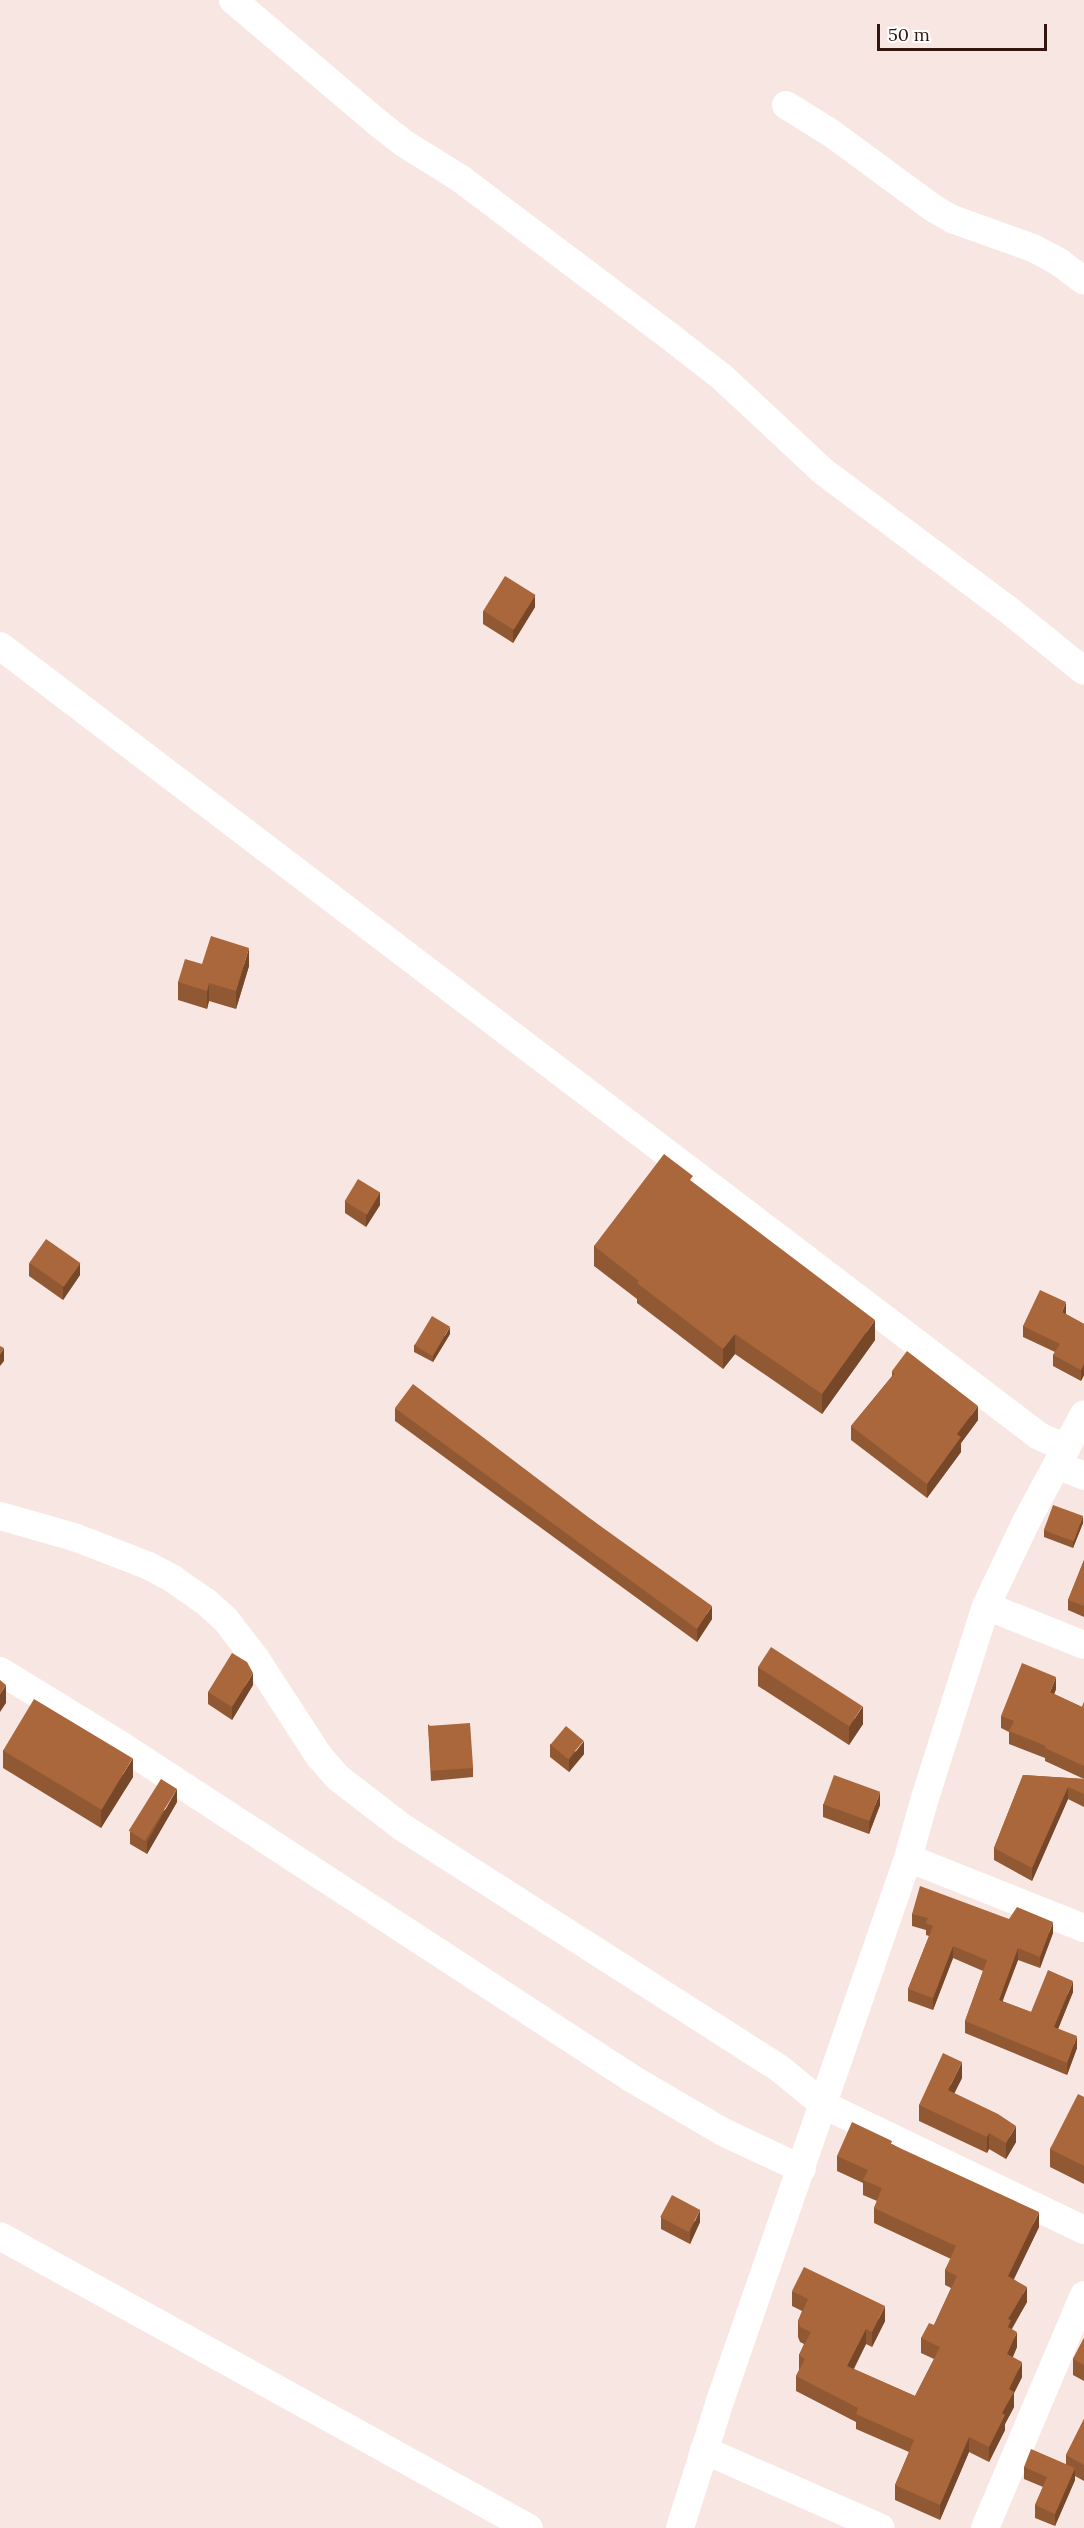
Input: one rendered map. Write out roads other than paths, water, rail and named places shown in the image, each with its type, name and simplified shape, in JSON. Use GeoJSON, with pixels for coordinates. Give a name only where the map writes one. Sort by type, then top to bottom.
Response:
{"type":"FeatureCollection","features":[{"type":"Feature","properties":{"kind":"street"},"geometry":{"type":"LineString","coordinates":[[233,0],[378,123],[405,144],[461,179],[722,377],[824,472],[1006,608],[1084,671]]}},
{"type":"Feature","properties":{"kind":"street"},"geometry":{"type":"LineString","coordinates":[[786,105],[831,133],[933,208],[952,219],[1033,248],[1059,262],[1084,281]]}},
{"type":"Feature","properties":{"kind":"street"},"geometry":{"type":"LineString","coordinates":[[0,646],[1049,1442],[1084,1476]]}},
{"type":"Feature","properties":{"kind":"street"},"geometry":{"type":"LineString","coordinates":[[680,2528],[704,2450],[908,1858],[931,1777],[986,1606],[1084,1414]]}},
{"type":"Feature","properties":{"kind":"street"},"geometry":{"type":"LineString","coordinates":[[0,1516],[63,1533],[116,1552],[173,1579],[205,1601],[226,1620],[256,1659],[319,1756],[349,1789],[402,1827],[778,2068],[824,2105],[1084,2230]]}},
{"type":"Feature","properties":{"kind":"street"},"geometry":{"type":"LineString","coordinates":[[986,1606],[1084,1646]]}},
{"type":"Feature","properties":{"kind":"street"},"geometry":{"type":"LineString","coordinates":[[0,1671],[129,1750],[631,2078],[723,2132],[802,2169]]}},
{"type":"Feature","properties":{"kind":"street"},"geometry":{"type":"LineString","coordinates":[[908,1858],[1084,1928]]}},
{"type":"Feature","properties":{"kind":"street"},"geometry":{"type":"LineString","coordinates":[[0,2236],[530,2528]]}},
{"type":"Feature","properties":{"kind":"street"},"geometry":{"type":"LineString","coordinates":[[985,2528],[1084,2295]]}},
{"type":"Feature","properties":{"kind":"street"},"geometry":{"type":"LineString","coordinates":[[704,2450],[881,2528]]}}]}
